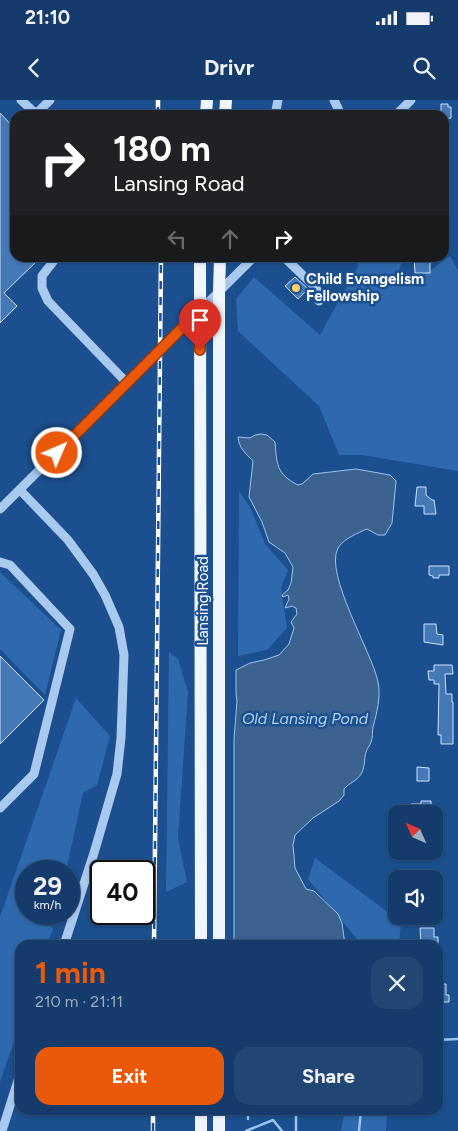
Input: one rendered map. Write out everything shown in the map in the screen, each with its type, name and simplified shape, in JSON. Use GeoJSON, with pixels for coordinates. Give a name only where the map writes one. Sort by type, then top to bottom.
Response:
{"type":"FeatureCollection","features":[{"type":"Feature","properties":{"kind":"main road","name":"Lansing Road"},"geometry":{"type":"LineString","coordinates":[[200,262],[201,940]]}},
{"type":"Feature","properties":{"kind":"main road","name":"Lansing Road"},"geometry":{"type":"LineString","coordinates":[[219,940],[220,262]]}},
{"type":"Feature","properties":{"kind":"main road"},"geometry":{"type":"LineString","coordinates":[[201,1115],[201,1131]]}},
{"type":"Feature","properties":{"kind":"main road"},"geometry":{"type":"LineString","coordinates":[[219,1115],[219,1131]]}},
{"type":"Feature","properties":{"kind":"street"},"geometry":{"type":"LineString","coordinates":[[22,100],[31,110]]}},
{"type":"Feature","properties":{"kind":"street"},"geometry":{"type":"LineString","coordinates":[[41,110],[50,100]]}},
{"type":"Feature","properties":{"kind":"street"},"geometry":{"type":"LineString","coordinates":[[401,110],[411,100]]}},
{"type":"Feature","properties":{"kind":"street"},"geometry":{"type":"LineString","coordinates":[[53,262],[42,276],[42,288],[48,301],[127,383]]}},
{"type":"Feature","properties":{"kind":"street"},"geometry":{"type":"LineString","coordinates":[[1,506],[20,490],[248,262]]}},
{"type":"Feature","properties":{"kind":"street"},"geometry":{"type":"LineString","coordinates":[[289,262],[315,287],[319,293],[318,301]]}},
{"type":"Feature","properties":{"kind":"street"},"geometry":{"type":"LineString","coordinates":[[20,490],[68,540],[93,574],[105,595],[119,627],[124,655],[121,738],[117,774],[94,854],[66,940]]}},
{"type":"Feature","properties":{"kind":"street"},"geometry":{"type":"LineString","coordinates":[[0,562],[10,564],[70,629],[34,774],[0,808]]}},
{"type":"Feature","properties":{"kind":"street"},"geometry":{"type":"LineString","coordinates":[[2,1131],[15,1090]]}},
{"type":"Feature","properties":{"kind":"shaded area"},"geometry":{"type":"Polygon","coordinates":[[[449,257],[458,270],[458,471],[362,455],[339,455],[319,406],[238,331],[236,299],[254,277],[320,335],[358,266],[358,262],[402,262],[398,273],[412,284],[442,262],[449,262],[449,257]]]}},
{"type":"Feature","properties":{"kind":"shaded area"},"geometry":{"type":"Polygon","coordinates":[[[239,491],[250,507],[265,544],[288,570],[281,588],[287,628],[267,650],[238,656],[239,491]]]}},
{"type":"Feature","properties":{"kind":"shaded area"},"geometry":{"type":"Polygon","coordinates":[[[0,572],[61,630],[45,695],[0,649],[0,572]]]}},
{"type":"Feature","properties":{"kind":"shaded area"},"geometry":{"type":"Polygon","coordinates":[[[169,652],[178,659],[188,692],[178,838],[187,882],[166,892],[169,652]]]}},
{"type":"Feature","properties":{"kind":"shaded area"},"geometry":{"type":"Polygon","coordinates":[[[76,698],[110,736],[97,785],[83,793],[68,860],[20,860],[76,698]]]}},
{"type":"Feature","properties":{"kind":"shaded area"},"geometry":{"type":"Polygon","coordinates":[[[315,858],[388,912],[388,925],[401,925],[399,940],[356,940],[308,879],[315,858]]]}},
{"type":"Feature","properties":{"kind":"shaded area"},"geometry":{"type":"Polygon","coordinates":[[[15,874],[15,925],[49,925],[53,929],[49,940],[15,940],[15,1038],[0,1082],[0,917],[15,874]]]}},
{"type":"Feature","properties":{"kind":"shaded area"},"geometry":{"type":"Polygon","coordinates":[[[344,1115],[387,1115],[386,1131],[341,1131],[344,1115]]]}},
{"type":"Feature","properties":{"kind":"water","name":"Old Lansing Pond"},"geometry":{"type":"Polygon","coordinates":[[[255,435],[267,435],[275,442],[279,468],[285,477],[298,485],[302,484],[313,474],[356,469],[390,475],[396,481],[392,523],[385,535],[378,535],[367,529],[355,534],[340,545],[335,560],[343,594],[378,682],[379,699],[372,740],[366,751],[363,769],[359,776],[344,789],[344,795],[339,801],[313,818],[295,835],[293,845],[295,868],[306,889],[314,891],[338,914],[342,923],[344,940],[234,940],[236,670],[250,663],[279,655],[289,644],[294,628],[291,622],[297,614],[296,608],[292,606],[285,608],[289,599],[288,595],[283,597],[282,595],[288,590],[291,583],[293,567],[285,553],[269,542],[262,522],[249,497],[253,461],[241,447],[238,437],[250,438],[255,435]]]}},
{"type":"Feature","properties":{"kind":"building"},"geometry":{"type":"Polygon","coordinates":[[[441,104],[448,104],[448,107],[451,107],[451,118],[449,118],[449,110],[441,110],[441,104]]]}},
{"type":"Feature","properties":{"kind":"building"},"geometry":{"type":"Polygon","coordinates":[[[0,113],[10,124],[10,262],[36,262],[4,293],[17,306],[0,323],[0,113]]]}},
{"type":"Feature","properties":{"kind":"building"},"geometry":{"type":"Polygon","coordinates":[[[414,262],[430,262],[430,273],[415,273],[414,262]]]}},
{"type":"Feature","properties":{"kind":"building","name":"Child Evangelism Fellowship"},"geometry":{"type":"Polygon","coordinates":[[[295,277],[308,289],[298,299],[285,286],[295,277]]]}},
{"type":"Feature","properties":{"kind":"building"},"geometry":{"type":"Polygon","coordinates":[[[417,487],[426,487],[426,495],[434,500],[436,514],[424,514],[424,506],[415,506],[417,487]]]}},
{"type":"Feature","properties":{"kind":"building"},"geometry":{"type":"Polygon","coordinates":[[[429,566],[449,566],[449,575],[439,575],[439,578],[433,578],[433,576],[429,575],[429,566]]]}},
{"type":"Feature","properties":{"kind":"building"},"geometry":{"type":"Polygon","coordinates":[[[424,624],[436,624],[437,634],[443,635],[443,645],[424,642],[424,624]]]}},
{"type":"Feature","properties":{"kind":"building"},"geometry":{"type":"Polygon","coordinates":[[[0,656],[44,700],[0,744],[0,656]]]}},
{"type":"Feature","properties":{"kind":"building"},"geometry":{"type":"Polygon","coordinates":[[[434,665],[452,665],[453,674],[445,674],[446,694],[452,694],[453,702],[453,744],[441,744],[441,735],[438,735],[439,684],[434,684],[434,680],[429,680],[428,671],[434,671],[434,665]]]}},
{"type":"Feature","properties":{"kind":"building"},"geometry":{"type":"Polygon","coordinates":[[[417,767],[429,768],[429,781],[417,781],[417,767]]]}},
{"type":"Feature","properties":{"kind":"building"},"geometry":{"type":"Polygon","coordinates":[[[421,801],[431,801],[431,805],[411,805],[421,804],[421,801]]]}},
{"type":"Feature","properties":{"kind":"building"},"geometry":{"type":"Polygon","coordinates":[[[420,928],[434,928],[434,937],[438,937],[438,940],[421,940],[420,928]]]}},
{"type":"Feature","properties":{"kind":"building"},"geometry":{"type":"Polygon","coordinates":[[[443,984],[446,984],[446,995],[449,995],[449,1002],[443,1002],[443,984]]]}},
{"type":"Feature","properties":{"kind":"waterway"},"geometry":{"type":"LineString","coordinates":[[443,1040],[458,1039]]}},
{"type":"Feature","properties":{"kind":"waterway"},"geometry":{"type":"LineString","coordinates":[[296,1115],[296,1131]]}},
{"type":"Feature","properties":{"kind":"waterway"},"geometry":{"type":"LineString","coordinates":[[359,1131],[361,1115]]}},
{"type":"Feature","properties":{"kind":"waterway"},"geometry":{"type":"LineString","coordinates":[[246,1131],[273,1120],[282,1131]]}},
{"type":"Feature","properties":{"kind":"railway"},"geometry":{"type":"LineString","coordinates":[[158,100],[158,110]]}},
{"type":"Feature","properties":{"kind":"railway"},"geometry":{"type":"LineString","coordinates":[[154,940],[161,262]]}},
{"type":"Feature","properties":{"kind":"railway"},"geometry":{"type":"LineString","coordinates":[[153,1115],[153,1131]]}},
{"type":"Feature","properties":{"kind":"place","name":"Child Evangelism Fellowship"},"geometry":{"type":"Point","coordinates":[296,288]}},
{"type":"Feature","properties":{"kind":"route"},"geometry":{"type":"LineString","coordinates":[[57,453],[200,310],[200,350]]}}]}
